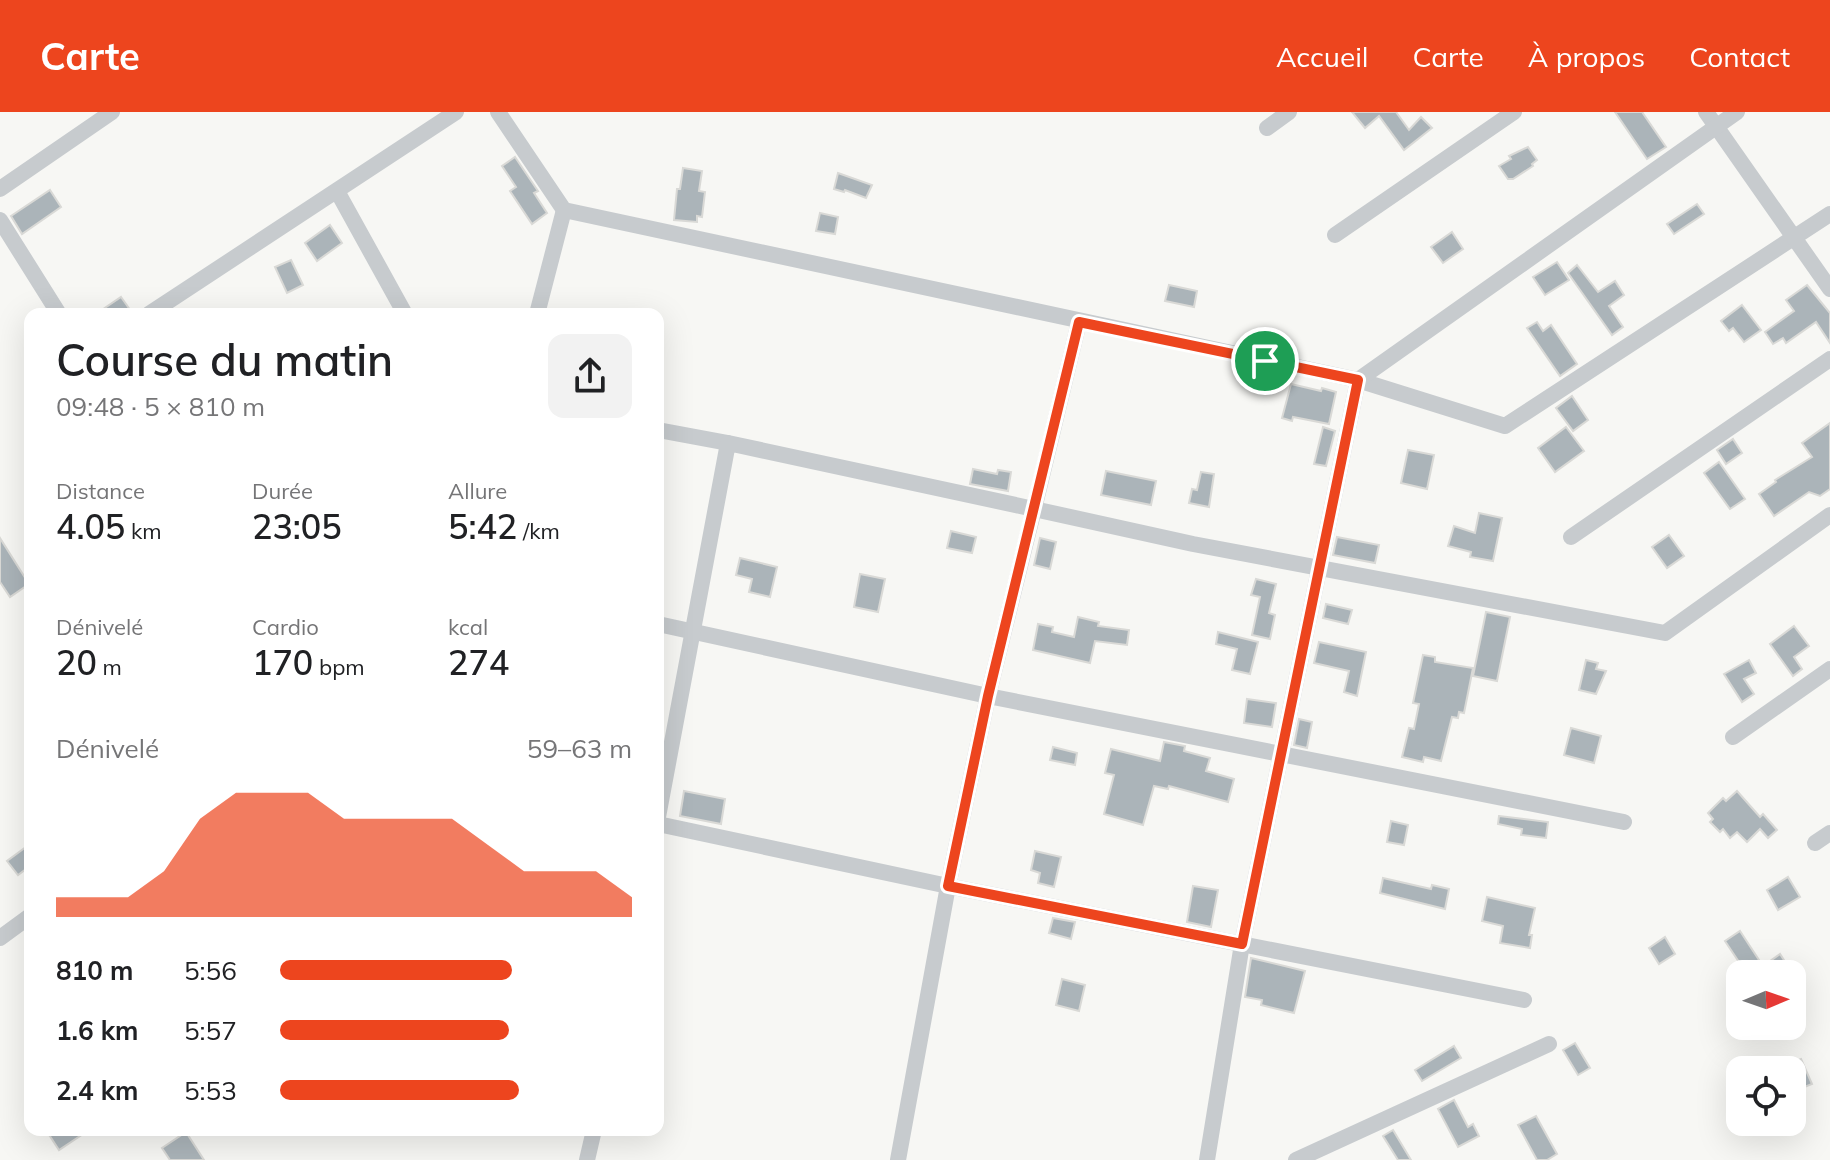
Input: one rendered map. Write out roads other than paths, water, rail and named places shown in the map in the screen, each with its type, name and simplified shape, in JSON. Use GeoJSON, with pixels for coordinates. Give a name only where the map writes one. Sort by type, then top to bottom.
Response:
{"type":"FeatureCollection","features":[{"type":"Feature","properties":{"kind":"street"},"geometry":{"type":"LineString","coordinates":[[0,189],[112,112]]}},
{"type":"Feature","properties":{"kind":"street"},"geometry":{"type":"LineString","coordinates":[[158,308],[456,112]]}},
{"type":"Feature","properties":{"kind":"street"},"geometry":{"type":"LineString","coordinates":[[498,112],[564,210],[1358,380],[1505,426],[1830,214]]}},
{"type":"Feature","properties":{"kind":"street"},"geometry":{"type":"LineString","coordinates":[[1267,128],[1289,112]]}},
{"type":"Feature","properties":{"kind":"street"},"geometry":{"type":"LineString","coordinates":[[1335,235],[1514,112]]}},
{"type":"Feature","properties":{"kind":"street"},"geometry":{"type":"LineString","coordinates":[[1706,112],[1830,289]]}},
{"type":"Feature","properties":{"kind":"street"},"geometry":{"type":"LineString","coordinates":[[1207,1160],[1242,944],[1358,380],[1737,112]]}},
{"type":"Feature","properties":{"kind":"street"},"geometry":{"type":"LineString","coordinates":[[337,191],[402,308]]}},
{"type":"Feature","properties":{"kind":"street"},"geometry":{"type":"LineString","coordinates":[[539,308],[564,210]]}},
{"type":"Feature","properties":{"kind":"street"},"geometry":{"type":"LineString","coordinates":[[0,220],[55,308]]}},
{"type":"Feature","properties":{"kind":"street"},"geometry":{"type":"LineString","coordinates":[[898,1160],[948,886],[988,696],[1079,322]]}},
{"type":"Feature","properties":{"kind":"street"},"geometry":{"type":"LineString","coordinates":[[1571,537],[1830,359]]}},
{"type":"Feature","properties":{"kind":"street"},"geometry":{"type":"LineString","coordinates":[[664,431],[1193,544],[1665,633],[1830,515]]}},
{"type":"Feature","properties":{"kind":"street"},"geometry":{"type":"LineString","coordinates":[[664,786],[728,443]]}},
{"type":"Feature","properties":{"kind":"street"},"geometry":{"type":"LineString","coordinates":[[664,625],[988,696],[1624,822]]}},
{"type":"Feature","properties":{"kind":"street"},"geometry":{"type":"LineString","coordinates":[[1733,737],[1830,669]]}},
{"type":"Feature","properties":{"kind":"street"},"geometry":{"type":"LineString","coordinates":[[664,825],[948,886],[1524,1000]]}},
{"type":"Feature","properties":{"kind":"street"},"geometry":{"type":"LineString","coordinates":[[1815,843],[1830,833]]}},
{"type":"Feature","properties":{"kind":"street"},"geometry":{"type":"LineString","coordinates":[[0,938],[24,920]]}},
{"type":"Feature","properties":{"kind":"street"},"geometry":{"type":"LineString","coordinates":[[1296,1160],[1549,1044]]}},
{"type":"Feature","properties":{"kind":"street"},"geometry":{"type":"LineString","coordinates":[[587,1160],[593,1136]]}}]}
